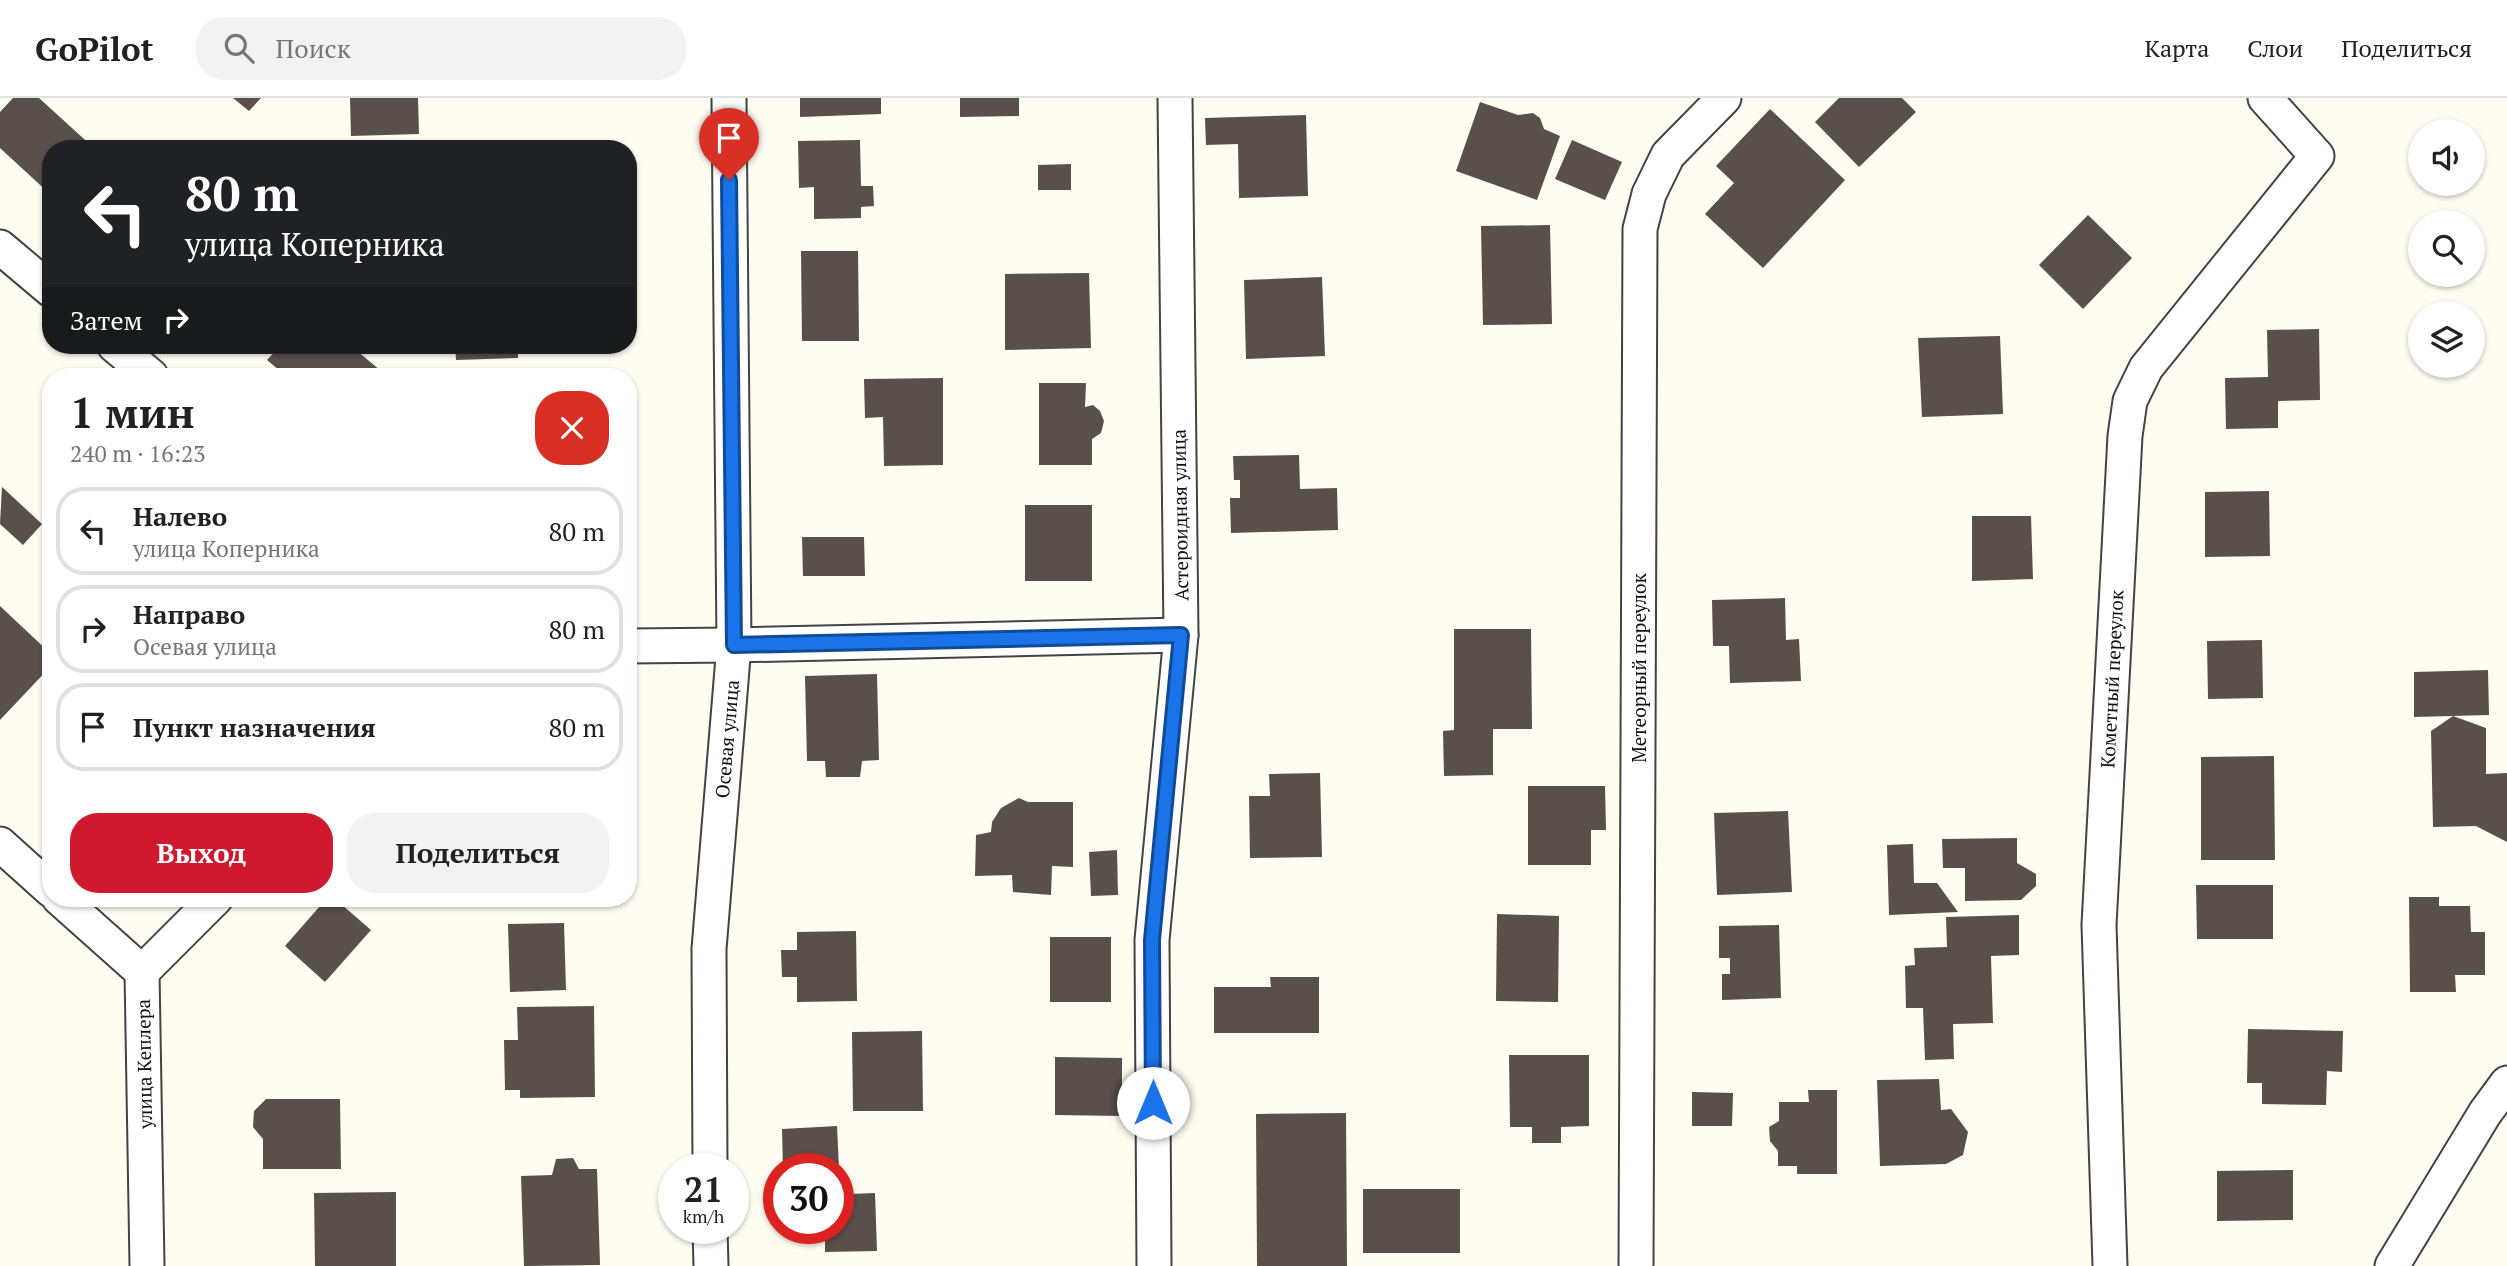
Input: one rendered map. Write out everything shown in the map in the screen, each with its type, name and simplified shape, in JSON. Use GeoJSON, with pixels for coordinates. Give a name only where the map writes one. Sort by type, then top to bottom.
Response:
{"type":"FeatureCollection","features":[{"type":"Feature","properties":{"kind":"street","name":"Осевая улица"},"geometry":{"type":"LineString","coordinates":[[710,1153],[709,949],[734,645],[729,98]]}},
{"type":"Feature","properties":{"kind":"street","name":"Астероидная улица"},"geometry":{"type":"LineString","coordinates":[[1154,1266],[1152,940],[1181,635],[1175,98]]}},
{"type":"Feature","properties":{"kind":"street","name":"Метеорный переулок"},"geometry":{"type":"LineString","coordinates":[[1636,1266],[1640,229],[1649,194],[1668,155],[1724,98]]}},
{"type":"Feature","properties":{"kind":"street","name":"Кометный переулок"},"geometry":{"type":"LineString","coordinates":[[2110,1266],[2099,925],[2125,436],[2130,401],[2146,368],[2317,156],[2265,98]]}},
{"type":"Feature","properties":{"kind":"street"},"geometry":{"type":"LineString","coordinates":[[0,247],[42,282]]}},
{"type":"Feature","properties":{"kind":"street"},"geometry":{"type":"LineString","coordinates":[[125,354],[141,368]]}},
{"type":"Feature","properties":{"kind":"street"},"geometry":{"type":"LineString","coordinates":[[637,646],[1181,635]]}},
{"type":"Feature","properties":{"kind":"street"},"geometry":{"type":"LineString","coordinates":[[0,844],[42,882]]}},
{"type":"Feature","properties":{"kind":"street","name":"улица Кеплера"},"geometry":{"type":"LineString","coordinates":[[69,907],[142,972],[147,1266]]}},
{"type":"Feature","properties":{"kind":"street"},"geometry":{"type":"LineString","coordinates":[[142,972],[207,907]]}},
{"type":"Feature","properties":{"kind":"street"},"geometry":{"type":"LineString","coordinates":[[2392,1266],[2485,1112],[2507,1083]]}},
{"type":"Feature","properties":{"kind":"street"},"geometry":{"type":"LineString","coordinates":[[710,1244],[710,1266]]}},
{"type":"Feature","properties":{"kind":"building"},"geometry":{"type":"Polygon","coordinates":[[[13,98],[39,98],[85,140],[42,140],[42,187],[0,148],[0,112],[13,98]]]}},
{"type":"Feature","properties":{"kind":"building"},"geometry":{"type":"Polygon","coordinates":[[[233,98],[261,98],[249,111],[233,98]]]}},
{"type":"Feature","properties":{"kind":"building"},"geometry":{"type":"Polygon","coordinates":[[[350,98],[418,98],[419,134],[351,136],[350,98]]]}},
{"type":"Feature","properties":{"kind":"building"},"geometry":{"type":"Polygon","coordinates":[[[800,98],[881,98],[881,114],[800,117],[800,98]]]}},
{"type":"Feature","properties":{"kind":"building"},"geometry":{"type":"Polygon","coordinates":[[[960,98],[1019,98],[1019,116],[960,117],[960,98]]]}},
{"type":"Feature","properties":{"kind":"building"},"geometry":{"type":"Polygon","coordinates":[[[1839,98],[1902,98],[1916,112],[1859,167],[1815,122],[1839,98]]]}},
{"type":"Feature","properties":{"kind":"building"},"geometry":{"type":"Polygon","coordinates":[[[1480,102],[1518,115],[1533,113],[1540,118],[1544,129],[1560,136],[1537,200],[1456,171],[1480,102]]]}},
{"type":"Feature","properties":{"kind":"building"},"geometry":{"type":"Polygon","coordinates":[[[1770,109],[1845,180],[1763,268],[1705,214],[1734,183],[1716,166],[1770,109]]]}},
{"type":"Feature","properties":{"kind":"building"},"geometry":{"type":"Polygon","coordinates":[[[1306,115],[1308,196],[1239,198],[1238,144],[1206,145],[1205,118],[1306,115]]]}},
{"type":"Feature","properties":{"kind":"building"},"geometry":{"type":"Polygon","coordinates":[[[860,140],[861,186],[873,186],[874,206],[861,207],[861,218],[814,219],[814,187],[799,188],[798,141],[860,140]]]}},
{"type":"Feature","properties":{"kind":"building"},"geometry":{"type":"Polygon","coordinates":[[[1572,140],[1622,162],[1605,200],[1555,179],[1572,140]]]}},
{"type":"Feature","properties":{"kind":"building"},"geometry":{"type":"Polygon","coordinates":[[[1071,164],[1071,190],[1038,190],[1038,165],[1071,164]]]}},
{"type":"Feature","properties":{"kind":"building"},"geometry":{"type":"Polygon","coordinates":[[[2088,215],[2132,258],[2083,309],[2039,265],[2088,215]]]}},
{"type":"Feature","properties":{"kind":"building"},"geometry":{"type":"Polygon","coordinates":[[[1550,225],[1552,324],[1483,325],[1481,226],[1550,225]]]}},
{"type":"Feature","properties":{"kind":"building"},"geometry":{"type":"Polygon","coordinates":[[[801,251],[858,251],[859,341],[802,341],[801,251]]]}},
{"type":"Feature","properties":{"kind":"building"},"geometry":{"type":"Polygon","coordinates":[[[1089,273],[1091,348],[1005,350],[1005,274],[1089,273]]]}},
{"type":"Feature","properties":{"kind":"building"},"geometry":{"type":"Polygon","coordinates":[[[1322,277],[1325,356],[1246,359],[1244,280],[1322,277]]]}},
{"type":"Feature","properties":{"kind":"building"},"geometry":{"type":"Polygon","coordinates":[[[2319,329],[2320,400],[2278,401],[2278,428],[2226,429],[2225,378],[2268,377],[2267,330],[2319,329]]]}},
{"type":"Feature","properties":{"kind":"building"},"geometry":{"type":"Polygon","coordinates":[[[2000,336],[2003,414],[1922,417],[1918,338],[2000,336]]]}},
{"type":"Feature","properties":{"kind":"building"},"geometry":{"type":"Polygon","coordinates":[[[273,354],[361,354],[377,368],[276,368],[267,360],[273,354]]]}},
{"type":"Feature","properties":{"kind":"building"},"geometry":{"type":"Polygon","coordinates":[[[456,354],[518,354],[518,358],[456,360],[456,354]]]}},
{"type":"Feature","properties":{"kind":"building"},"geometry":{"type":"Polygon","coordinates":[[[943,378],[943,465],[884,466],[883,417],[865,418],[864,379],[943,378]]]}},
{"type":"Feature","properties":{"kind":"building"},"geometry":{"type":"Polygon","coordinates":[[[1039,383],[1086,383],[1085,407],[1093,405],[1100,411],[1104,421],[1101,433],[1092,439],[1092,465],[1039,465],[1039,383]]]}},
{"type":"Feature","properties":{"kind":"building"},"geometry":{"type":"Polygon","coordinates":[[[1299,455],[1300,489],[1337,488],[1338,530],[1231,533],[1230,498],[1240,498],[1240,480],[1234,480],[1233,456],[1299,455]]]}},
{"type":"Feature","properties":{"kind":"building"},"geometry":{"type":"Polygon","coordinates":[[[2,487],[42,524],[23,545],[0,524],[2,487]]]}},
{"type":"Feature","properties":{"kind":"building"},"geometry":{"type":"Polygon","coordinates":[[[2269,491],[2270,556],[2205,557],[2205,492],[2269,491]]]}},
{"type":"Feature","properties":{"kind":"building"},"geometry":{"type":"Polygon","coordinates":[[[1025,505],[1092,505],[1092,581],[1025,581],[1025,505]]]}},
{"type":"Feature","properties":{"kind":"building"},"geometry":{"type":"Polygon","coordinates":[[[1972,516],[2031,516],[2033,579],[1972,581],[1972,516]]]}},
{"type":"Feature","properties":{"kind":"building"},"geometry":{"type":"Polygon","coordinates":[[[802,537],[864,537],[865,576],[803,576],[802,537]]]}},
{"type":"Feature","properties":{"kind":"building"},"geometry":{"type":"Polygon","coordinates":[[[1785,598],[1786,640],[1799,639],[1801,681],[1730,683],[1729,646],[1713,646],[1712,600],[1785,598]]]}},
{"type":"Feature","properties":{"kind":"building"},"geometry":{"type":"Polygon","coordinates":[[[0,606],[42,646],[42,676],[0,720],[0,606]]]}},
{"type":"Feature","properties":{"kind":"building"},"geometry":{"type":"Polygon","coordinates":[[[1454,629],[1531,629],[1532,729],[1493,729],[1493,775],[1444,776],[1443,731],[1454,730],[1454,629]]]}},
{"type":"Feature","properties":{"kind":"building"},"geometry":{"type":"Polygon","coordinates":[[[2262,640],[2263,698],[2208,699],[2207,641],[2262,640]]]}},
{"type":"Feature","properties":{"kind":"building"},"geometry":{"type":"Polygon","coordinates":[[[2488,670],[2489,715],[2414,717],[2414,672],[2488,670]]]}},
{"type":"Feature","properties":{"kind":"building"},"geometry":{"type":"Polygon","coordinates":[[[877,674],[879,760],[862,761],[860,777],[826,777],[825,761],[807,761],[805,676],[877,674]]]}},
{"type":"Feature","properties":{"kind":"building"},"geometry":{"type":"Polygon","coordinates":[[[2453,716],[2486,728],[2486,774],[2507,773],[2507,842],[2476,826],[2433,827],[2431,731],[2453,716]]]}},
{"type":"Feature","properties":{"kind":"building"},"geometry":{"type":"Polygon","coordinates":[[[2274,756],[2275,860],[2201,860],[2201,757],[2274,756]]]}},
{"type":"Feature","properties":{"kind":"building"},"geometry":{"type":"Polygon","coordinates":[[[1320,773],[1322,857],[1250,858],[1249,796],[1270,796],[1269,774],[1320,773]]]}},
{"type":"Feature","properties":{"kind":"building"},"geometry":{"type":"Polygon","coordinates":[[[1528,786],[1605,786],[1606,830],[1591,830],[1591,865],[1528,865],[1528,786]]]}},
{"type":"Feature","properties":{"kind":"building"},"geometry":{"type":"Polygon","coordinates":[[[1019,798],[1028,802],[1073,802],[1073,867],[1052,866],[1051,895],[1013,892],[1012,875],[975,876],[976,835],[991,832],[992,822],[1001,808],[1019,798]]]}},
{"type":"Feature","properties":{"kind":"building"},"geometry":{"type":"Polygon","coordinates":[[[1788,811],[1792,892],[1717,895],[1714,813],[1788,811]]]}},
{"type":"Feature","properties":{"kind":"building"},"geometry":{"type":"Polygon","coordinates":[[[2017,838],[2017,863],[2036,874],[2036,886],[2021,900],[1965,901],[1965,868],[1943,868],[1942,839],[2017,838]]]}},
{"type":"Feature","properties":{"kind":"building"},"geometry":{"type":"Polygon","coordinates":[[[1913,844],[1914,883],[1937,883],[1958,912],[1889,915],[1887,845],[1913,844]]]}},
{"type":"Feature","properties":{"kind":"building"},"geometry":{"type":"Polygon","coordinates":[[[1117,850],[1118,895],[1091,896],[1089,852],[1117,850]]]}},
{"type":"Feature","properties":{"kind":"building"},"geometry":{"type":"Polygon","coordinates":[[[2196,885],[2273,885],[2273,939],[2197,939],[2196,885]]]}},
{"type":"Feature","properties":{"kind":"building"},"geometry":{"type":"Polygon","coordinates":[[[2409,897],[2439,897],[2439,906],[2470,906],[2471,932],[2485,932],[2485,975],[2455,975],[2456,992],[2410,992],[2409,897]]]}},
{"type":"Feature","properties":{"kind":"building"},"geometry":{"type":"Polygon","coordinates":[[[319,907],[344,907],[371,930],[325,982],[285,946],[319,907]]]}},
{"type":"Feature","properties":{"kind":"building"},"geometry":{"type":"Polygon","coordinates":[[[1497,914],[1559,916],[1558,1002],[1496,1001],[1497,914]]]}},
{"type":"Feature","properties":{"kind":"building"},"geometry":{"type":"Polygon","coordinates":[[[2019,915],[2019,955],[1991,956],[1993,1023],[1953,1024],[1954,1059],[1925,1060],[1923,1008],[1906,1008],[1905,966],[1915,965],[1914,948],[1947,947],[1946,917],[2019,915]]]}},
{"type":"Feature","properties":{"kind":"building"},"geometry":{"type":"Polygon","coordinates":[[[564,923],[566,990],[510,992],[508,924],[564,923]]]}},
{"type":"Feature","properties":{"kind":"building"},"geometry":{"type":"Polygon","coordinates":[[[1779,925],[1781,998],[1722,1000],[1722,974],[1730,974],[1730,958],[1719,958],[1719,926],[1779,925]]]}},
{"type":"Feature","properties":{"kind":"building"},"geometry":{"type":"Polygon","coordinates":[[[856,931],[857,1001],[797,1002],[797,977],[782,977],[781,950],[797,950],[797,932],[856,931]]]}},
{"type":"Feature","properties":{"kind":"building"},"geometry":{"type":"Polygon","coordinates":[[[1050,937],[1111,937],[1111,1002],[1050,1002],[1050,937]]]}},
{"type":"Feature","properties":{"kind":"building"},"geometry":{"type":"Polygon","coordinates":[[[1270,977],[1319,977],[1319,1033],[1214,1033],[1214,987],[1271,987],[1270,977]]]}},
{"type":"Feature","properties":{"kind":"building"},"geometry":{"type":"Polygon","coordinates":[[[594,1006],[595,1097],[520,1098],[520,1090],[505,1090],[504,1040],[518,1040],[517,1007],[594,1006]]]}},
{"type":"Feature","properties":{"kind":"building"},"geometry":{"type":"Polygon","coordinates":[[[2248,1029],[2343,1031],[2342,1072],[2327,1071],[2326,1105],[2262,1104],[2262,1083],[2247,1083],[2248,1029]]]}},
{"type":"Feature","properties":{"kind":"building"},"geometry":{"type":"Polygon","coordinates":[[[922,1031],[923,1111],[853,1111],[852,1032],[922,1031]]]}},
{"type":"Feature","properties":{"kind":"building"},"geometry":{"type":"Polygon","coordinates":[[[1509,1055],[1589,1055],[1589,1126],[1561,1127],[1561,1143],[1532,1143],[1532,1127],[1510,1127],[1509,1055]]]}},
{"type":"Feature","properties":{"kind":"building"},"geometry":{"type":"Polygon","coordinates":[[[1055,1057],[1122,1058],[1122,1116],[1055,1115],[1055,1057]]]}},
{"type":"Feature","properties":{"kind":"building"},"geometry":{"type":"Polygon","coordinates":[[[1939,1079],[1941,1110],[1951,1109],[1968,1132],[1963,1155],[1946,1164],[1880,1166],[1877,1080],[1939,1079]]]}},
{"type":"Feature","properties":{"kind":"building"},"geometry":{"type":"Polygon","coordinates":[[[1808,1090],[1837,1090],[1837,1174],[1797,1174],[1797,1166],[1778,1166],[1778,1151],[1770,1141],[1769,1127],[1779,1121],[1779,1102],[1809,1102],[1808,1090]]]}},
{"type":"Feature","properties":{"kind":"building"},"geometry":{"type":"Polygon","coordinates":[[[1692,1092],[1733,1093],[1732,1126],[1692,1126],[1692,1092]]]}},
{"type":"Feature","properties":{"kind":"building"},"geometry":{"type":"Polygon","coordinates":[[[266,1099],[340,1099],[341,1169],[263,1169],[263,1139],[253,1127],[254,1111],[266,1099]]]}},
{"type":"Feature","properties":{"kind":"building"},"geometry":{"type":"Polygon","coordinates":[[[1346,1113],[1347,1266],[1257,1266],[1256,1114],[1346,1113]]]}},
{"type":"Feature","properties":{"kind":"building"},"geometry":{"type":"Polygon","coordinates":[[[837,1126],[838,1153],[783,1153],[782,1129],[837,1126]]]}},
{"type":"Feature","properties":{"kind":"building"},"geometry":{"type":"Polygon","coordinates":[[[573,1158],[579,1169],[597,1169],[600,1265],[524,1266],[521,1176],[552,1175],[556,1159],[573,1158]]]}},
{"type":"Feature","properties":{"kind":"building"},"geometry":{"type":"Polygon","coordinates":[[[2293,1170],[2293,1220],[2217,1221],[2217,1171],[2293,1170]]]}},
{"type":"Feature","properties":{"kind":"building"},"geometry":{"type":"Polygon","coordinates":[[[1363,1189],[1460,1189],[1460,1253],[1363,1253],[1363,1189]]]}},
{"type":"Feature","properties":{"kind":"building"},"geometry":{"type":"Polygon","coordinates":[[[396,1192],[396,1266],[315,1266],[314,1193],[396,1192]]]}},
{"type":"Feature","properties":{"kind":"building"},"geometry":{"type":"Polygon","coordinates":[[[875,1193],[877,1251],[825,1252],[825,1244],[854,1244],[854,1194],[875,1193]]]}},
{"type":"Feature","properties":{"kind":"route"},"geometry":{"type":"LineString","coordinates":[[729,180],[734,645],[1181,635],[1152,940],[1153,1103]]}}]}
